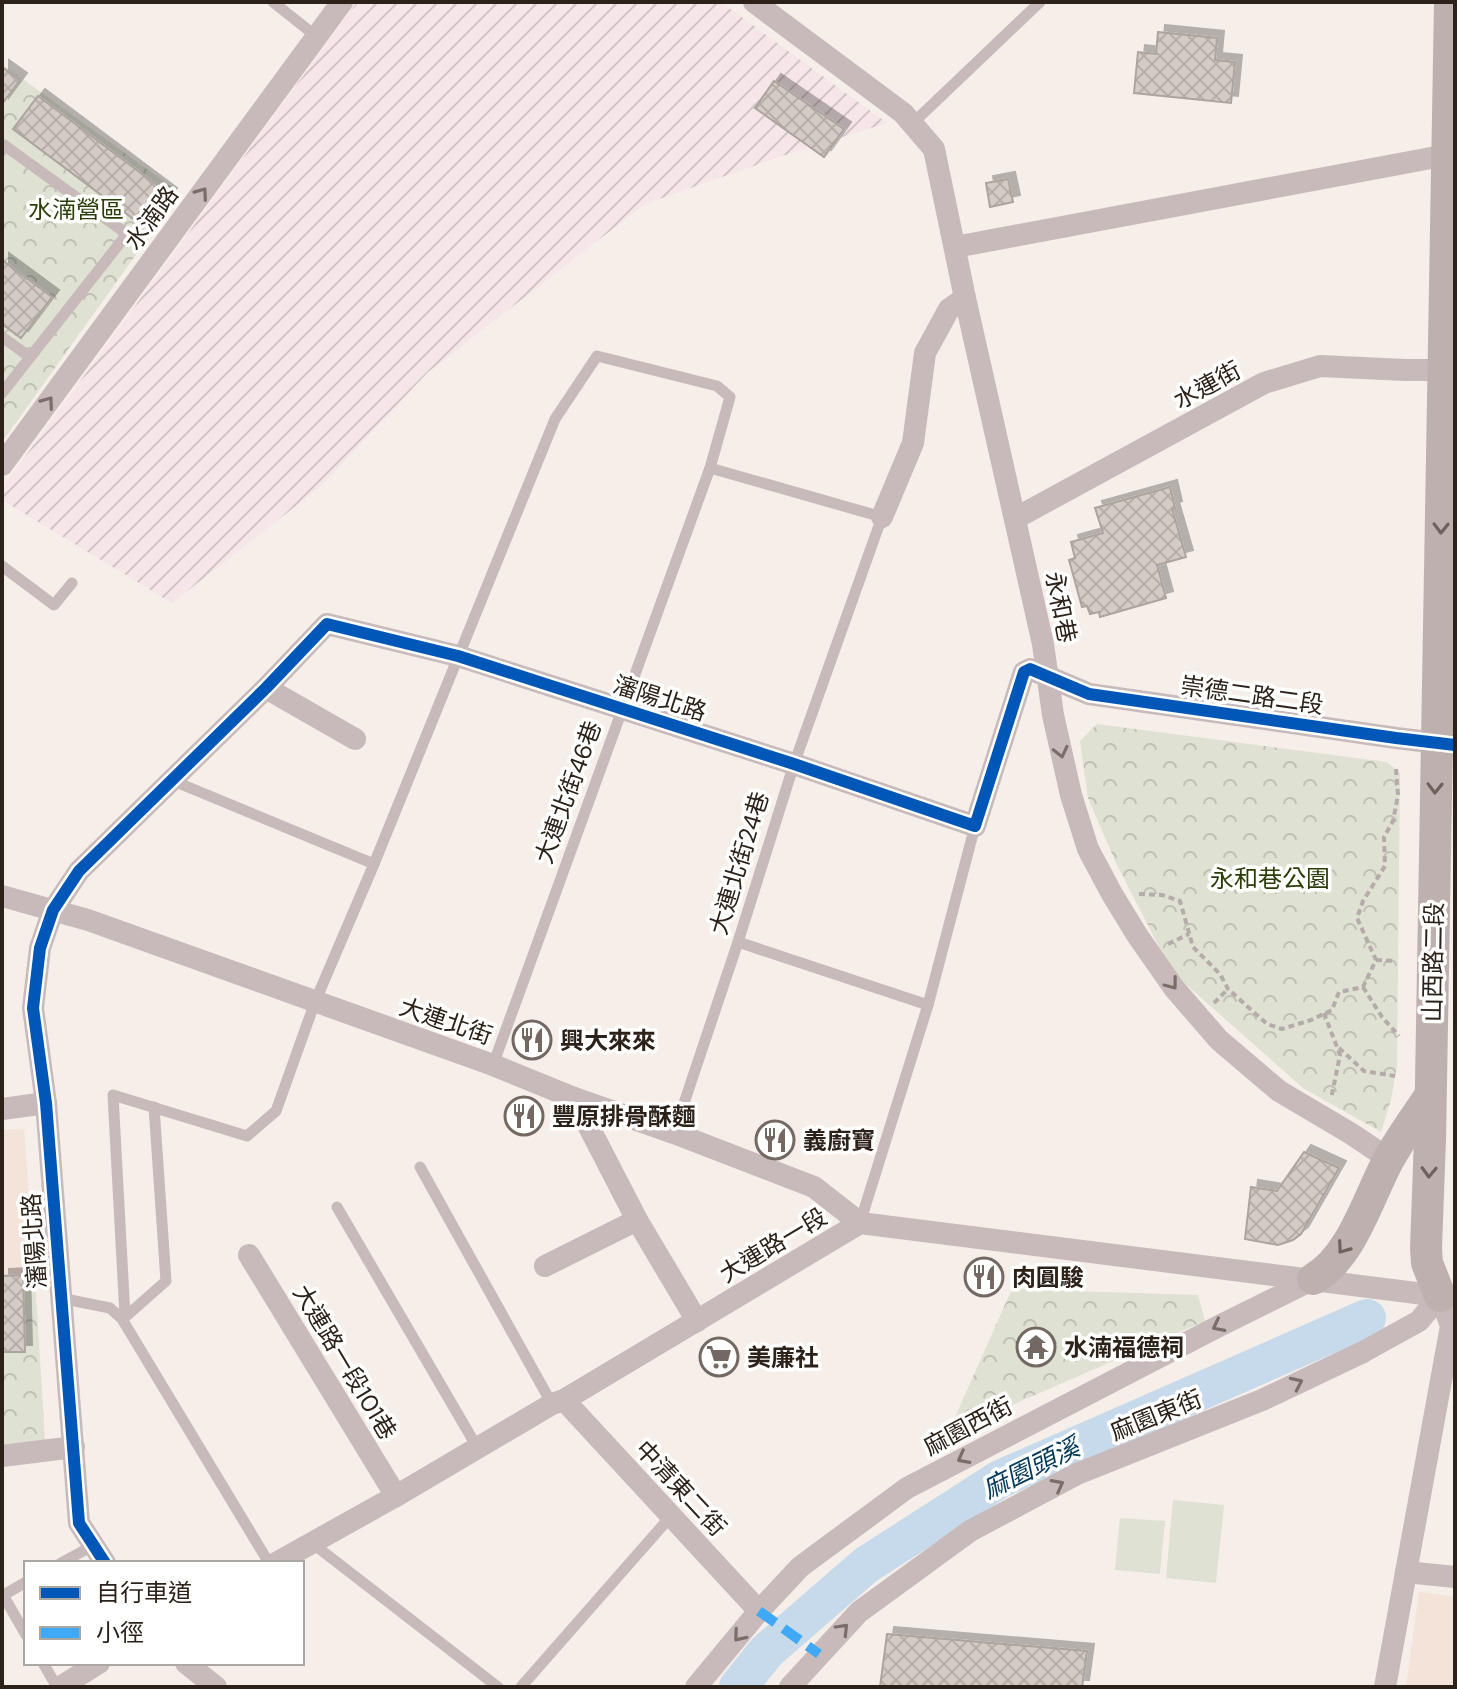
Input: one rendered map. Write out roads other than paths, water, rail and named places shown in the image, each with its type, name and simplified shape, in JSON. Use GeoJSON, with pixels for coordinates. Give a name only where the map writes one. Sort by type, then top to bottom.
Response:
{"type":"FeatureCollection","features":[{"type":"Feature","properties":{"kind":"street","name":"水湳路"},"geometry":{"type":"LineString","coordinates":[[3,463],[342,2]]}},
{"type":"Feature","properties":{"kind":"street","name":"永和巷"},"geometry":{"type":"LineString","coordinates":[[754,2],[903,113],[934,149],[1043,644],[1046,675],[1071,795],[1088,849],[1152,956],[1174,988],[1219,1040],[1279,1091],[1389,1159]]}},
{"type":"Feature","properties":{"kind":"street","name":"山西路二段"},"geometry":{"type":"LineString","coordinates":[[1385,1687],[1451,1326],[1450,1291],[1427,1263],[1426,1248],[1446,744],[1443,370],[1450,2]]}},
{"type":"Feature","properties":{"kind":"street"},"geometry":{"type":"LineString","coordinates":[[955,247],[1447,155]]}},
{"type":"Feature","properties":{"kind":"street"},"geometry":{"type":"LineString","coordinates":[[882,517],[913,443],[925,353],[949,309],[965,298]]}},
{"type":"Feature","properties":{"kind":"street","name":"水連街"},"geometry":{"type":"LineString","coordinates":[[1016,518],[1264,383],[1320,366],[1443,370]]}},
{"type":"Feature","properties":{"kind":"street","name":"瀋陽北路"},"geometry":{"type":"LineString","coordinates":[[100,1554],[79,1523],[46,1103],[33,1008],[40,948],[53,910],[79,871],[327,624],[458,656],[975,826]]}},
{"type":"Feature","properties":{"kind":"street"},"geometry":{"type":"LineString","coordinates":[[975,826],[1024,672],[1030,669],[1046,675]]}},
{"type":"Feature","properties":{"kind":"street","name":"崇德二路二段"},"geometry":{"type":"LineString","coordinates":[[1046,675],[1089,694],[1446,744]]}},
{"type":"Feature","properties":{"kind":"street"},"geometry":{"type":"LineString","coordinates":[[266,688],[355,739]]}},
{"type":"Feature","properties":{"kind":"street","name":"大連北街"},"geometry":{"type":"LineString","coordinates":[[2,896],[88,920],[674,1133],[814,1187],[860,1223]]}},
{"type":"Feature","properties":{"kind":"street"},"geometry":{"type":"LineString","coordinates":[[1313,1279],[1323,1274],[1353,1234],[1389,1159],[1430,1096]]}},
{"type":"Feature","properties":{"kind":"street"},"geometry":{"type":"LineString","coordinates":[[574,1098],[637,1220],[697,1321]]}},
{"type":"Feature","properties":{"kind":"street"},"geometry":{"type":"LineString","coordinates":[[2,1109],[46,1103]]}},
{"type":"Feature","properties":{"kind":"street"},"geometry":{"type":"LineString","coordinates":[[545,1266],[637,1220]]}},
{"type":"Feature","properties":{"kind":"street","name":"大連路一段"},"geometry":{"type":"LineString","coordinates":[[280,1561],[558,1402],[860,1223],[1313,1279],[1450,1291]]}},
{"type":"Feature","properties":{"kind":"street","name":"大連路一段101巷"},"geometry":{"type":"LineString","coordinates":[[249,1255],[396,1496]]}},
{"type":"Feature","properties":{"kind":"street","name":"麻園西街"},"geometry":{"type":"LineString","coordinates":[[696,1687],[800,1567],[907,1488],[1313,1279]]}},
{"type":"Feature","properties":{"kind":"street","name":"麻園東街"},"geometry":{"type":"LineString","coordinates":[[790,1687],[859,1612],[970,1531],[1077,1474],[1262,1400],[1363,1352],[1419,1321],[1450,1291]]}},
{"type":"Feature","properties":{"kind":"street","name":"中清東二街"},"geometry":{"type":"LineString","coordinates":[[558,1402],[671,1516],[759,1611]]}},
{"type":"Feature","properties":{"kind":"street"},"geometry":{"type":"LineString","coordinates":[[2,1456],[74,1447]]}},
{"type":"Feature","properties":{"kind":"street"},"geometry":{"type":"LineString","coordinates":[[1406,1572],[1455,1577]]}},
{"type":"Feature","properties":{"kind":"street"},"geometry":{"type":"LineString","coordinates":[[58,1687],[96,1665]]}},
{"type":"Feature","properties":{"kind":"street"},"geometry":{"type":"LineString","coordinates":[[188,1665],[216,1687]]}},
{"type":"Feature","properties":{"kind":"lane"},"geometry":{"type":"LineString","coordinates":[[273,2],[317,37]]}},
{"type":"Feature","properties":{"kind":"lane"},"geometry":{"type":"LineString","coordinates":[[913,123],[1040,2]]}},
{"type":"Feature","properties":{"kind":"lane"},"geometry":{"type":"LineString","coordinates":[[2,147],[4,145],[127,234],[2,393]]}},
{"type":"Feature","properties":{"kind":"lane"},"geometry":{"type":"LineString","coordinates":[[2,337],[30,357]]}},
{"type":"Feature","properties":{"kind":"lane","name":"大連北街46巷"},"geometry":{"type":"LineString","coordinates":[[458,656],[555,419],[597,356],[717,386],[730,397],[710,468],[493,1065]]}},
{"type":"Feature","properties":{"kind":"lane"},"geometry":{"type":"LineString","coordinates":[[710,468],[882,517]]}},
{"type":"Feature","properties":{"kind":"lane","name":"大連北街24巷"},"geometry":{"type":"LineString","coordinates":[[674,1133],[794,764],[882,517]]}},
{"type":"Feature","properties":{"kind":"lane"},"geometry":{"type":"LineString","coordinates":[[2,566],[54,605],[72,583]]}},
{"type":"Feature","properties":{"kind":"lane"},"geometry":{"type":"LineString","coordinates":[[268,1561],[124,1318],[113,1095],[247,1136],[276,1111],[315,1002],[458,656]]}},
{"type":"Feature","properties":{"kind":"lane"},"geometry":{"type":"LineString","coordinates":[[170,780],[374,864]]}},
{"type":"Feature","properties":{"kind":"lane"},"geometry":{"type":"LineString","coordinates":[[860,1223],[928,1005],[975,826]]}},
{"type":"Feature","properties":{"kind":"lane"},"geometry":{"type":"LineString","coordinates":[[738,942],[928,1005]]}},
{"type":"Feature","properties":{"kind":"lane"},"geometry":{"type":"LineString","coordinates":[[124,1318],[166,1281],[154,1107]]}},
{"type":"Feature","properties":{"kind":"lane","name":"中清東二街"},"geometry":{"type":"LineString","coordinates":[[420,1167],[558,1402]]}},
{"type":"Feature","properties":{"kind":"lane"},"geometry":{"type":"LineString","coordinates":[[337,1207],[477,1447]]}},
{"type":"Feature","properties":{"kind":"lane","name":"瀋陽北路"},"geometry":{"type":"LineString","coordinates":[[60,1298],[110,1308],[124,1318]]}},
{"type":"Feature","properties":{"kind":"lane"},"geometry":{"type":"LineString","coordinates":[[521,1687],[671,1516]]}},
{"type":"Feature","properties":{"kind":"lane"},"geometry":{"type":"LineString","coordinates":[[311,1543],[498,1687]]}},
{"type":"Feature","properties":{"kind":"lane"},"geometry":{"type":"LineString","coordinates":[[70,1561],[100,1554]]}},
{"type":"Feature","properties":{"kind":"lane"},"geometry":{"type":"LineString","coordinates":[[24,1583],[2,1595],[24,1632]]}},
{"type":"Feature","properties":{"kind":"lane"},"geometry":{"type":"LineString","coordinates":[[44,1665],[58,1687]]}},
{"type":"Feature","properties":{"kind":"waterway","name":"麻園頭溪"},"geometry":{"type":"LineString","coordinates":[[738,1687],[767,1651],[866,1565],[1000,1479],[1367,1318]]}},
{"type":"Feature","properties":{"kind":"place","name":"興大來來"},"geometry":{"type":"Point","coordinates":[532,1040]}},
{"type":"Feature","properties":{"kind":"place","name":"豐原排骨酥麵"},"geometry":{"type":"Point","coordinates":[524,1116]}},
{"type":"Feature","properties":{"kind":"place","name":"義廚寶"},"geometry":{"type":"Point","coordinates":[775,1140]}},
{"type":"Feature","properties":{"kind":"place","name":"肉圓駿"},"geometry":{"type":"Point","coordinates":[984,1277]}},
{"type":"Feature","properties":{"kind":"place","name":"水湳福德祠"},"geometry":{"type":"Point","coordinates":[1036,1347]}},
{"type":"Feature","properties":{"kind":"place","name":"美廉社"},"geometry":{"type":"Point","coordinates":[719,1357]}},
{"type":"Feature","properties":{"kind":"park label","name":"水湳營區"},"geometry":{"type":"Point","coordinates":[76,209]}},
{"type":"Feature","properties":{"kind":"park label","name":"永和巷公園"},"geometry":{"type":"Point","coordinates":[1270,878]}}]}
